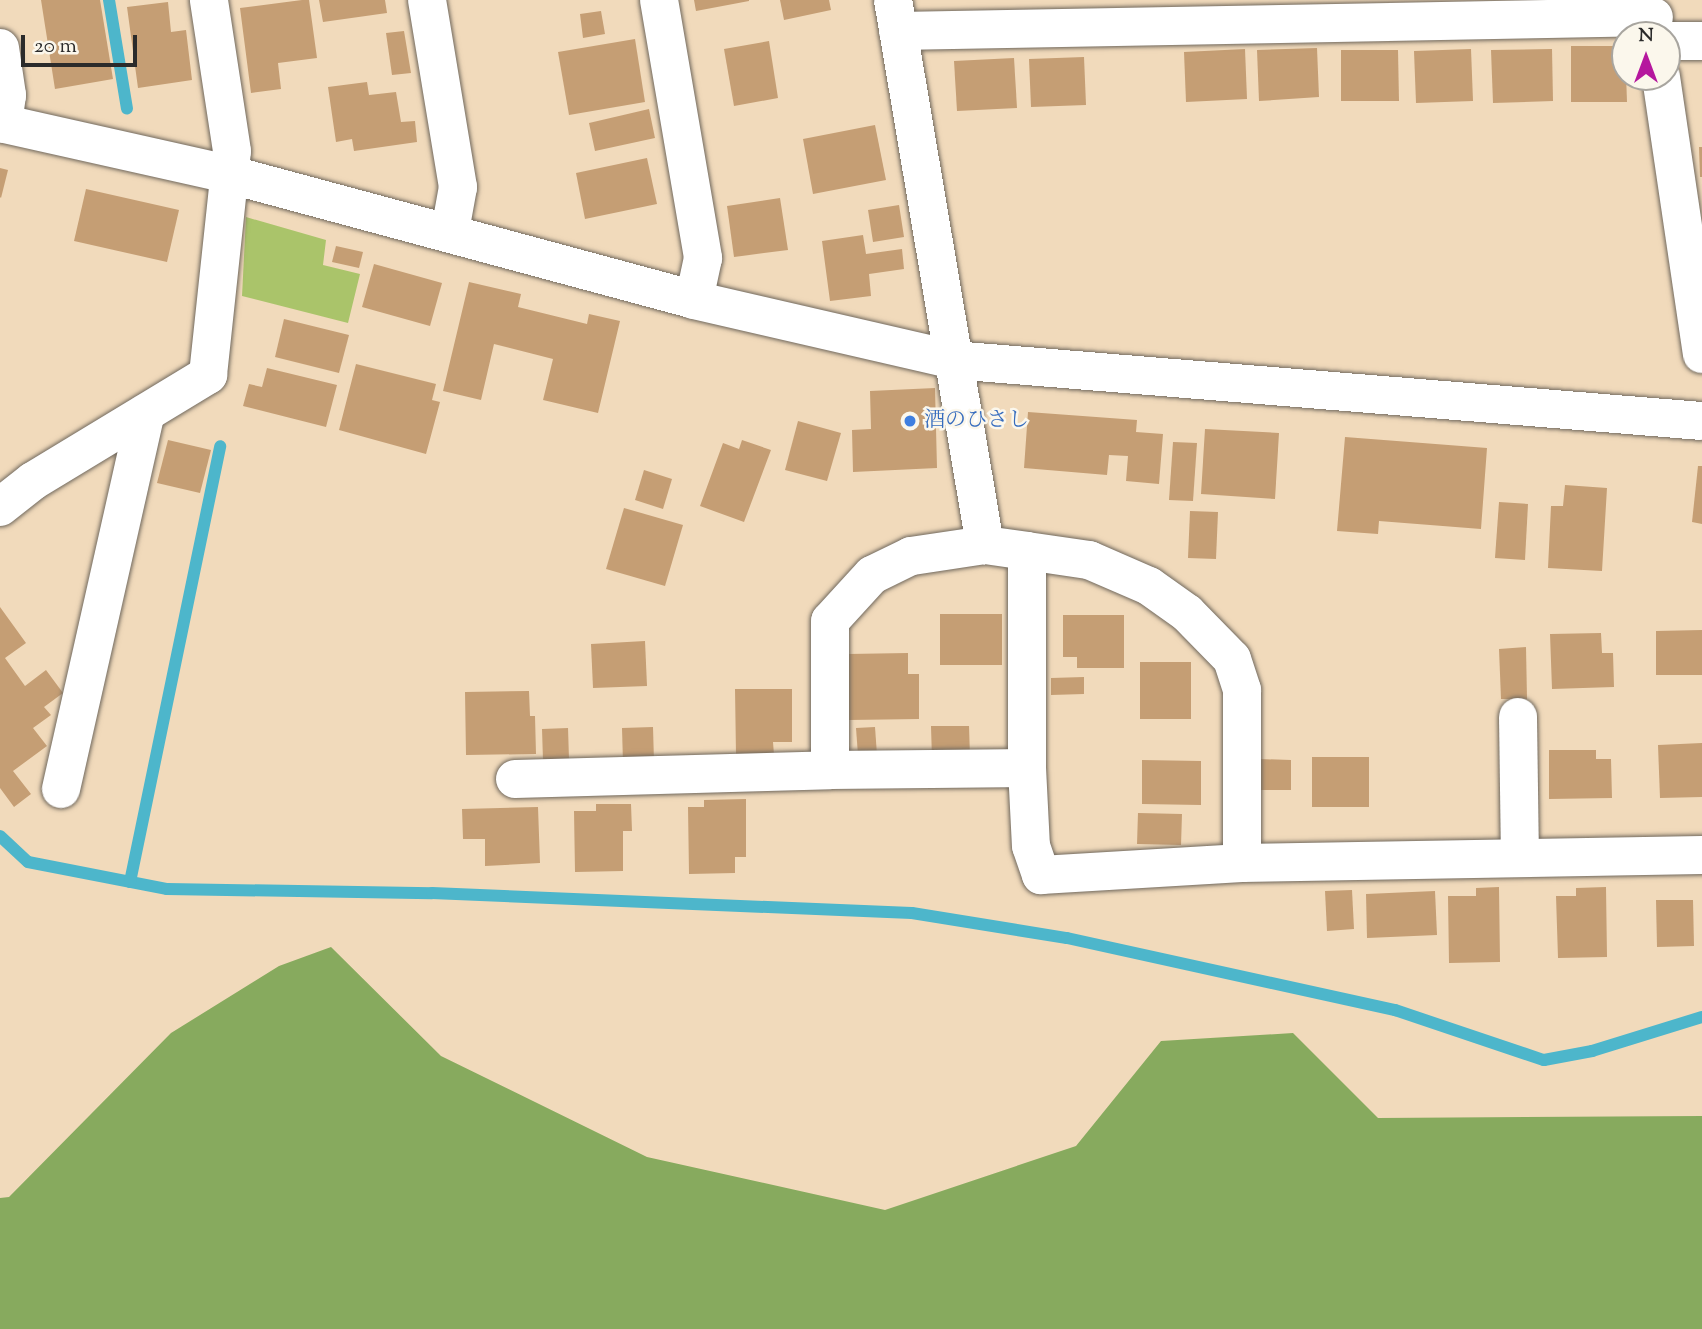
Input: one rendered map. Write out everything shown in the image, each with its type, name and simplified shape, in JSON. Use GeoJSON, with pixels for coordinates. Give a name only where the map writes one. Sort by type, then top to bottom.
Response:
{"type":"FeatureCollection","features":[{"type":"Feature","properties":{"kind":"street"},"geometry":{"type":"LineString","coordinates":[[0,507],[33,481],[208,375],[216,330],[232,150],[209,0]]}},
{"type":"Feature","properties":{"kind":"street"},"geometry":{"type":"LineString","coordinates":[[427,0],[458,187],[450,232]]}},
{"type":"Feature","properties":{"kind":"street"},"geometry":{"type":"LineString","coordinates":[[659,0],[703,258],[694,300]]}},
{"type":"Feature","properties":{"kind":"street"},"geometry":{"type":"LineString","coordinates":[[985,545],[896,16],[1611,23]]}},
{"type":"Feature","properties":{"kind":"street"},"geometry":{"type":"LineString","coordinates":[[1681,33],[1702,41]]}},
{"type":"Feature","properties":{"kind":"street"},"geometry":{"type":"LineString","coordinates":[[0,48],[7,95],[2,124],[228,174],[694,300],[953,360],[1702,421]]}},
{"type":"Feature","properties":{"kind":"street"},"geometry":{"type":"LineString","coordinates":[[1663,91],[1702,354]]}},
{"type":"Feature","properties":{"kind":"street"},"geometry":{"type":"LineString","coordinates":[[61,789],[146,413]]}},
{"type":"Feature","properties":{"kind":"street"},"geometry":{"type":"LineString","coordinates":[[830,770],[830,621],[872,575],[911,556],[985,545],[1089,560],[1149,586],[1187,613],[1232,659],[1242,691],[1242,863]]}},
{"type":"Feature","properties":{"kind":"street"},"geometry":{"type":"LineString","coordinates":[[1027,551],[1027,768],[1031,846],[1041,875],[1242,863],[1520,856],[1702,855]]}},
{"type":"Feature","properties":{"kind":"street"},"geometry":{"type":"LineString","coordinates":[[1518,717],[1520,856]]}},
{"type":"Feature","properties":{"kind":"street"},"geometry":{"type":"LineString","coordinates":[[515,779],[830,770],[1027,768]]}},
{"type":"Feature","properties":{"kind":"green space"},"geometry":{"type":"Polygon","coordinates":[[[246,217],[326,240],[323,265],[360,274],[348,323],[242,296],[246,217]]]}},
{"type":"Feature","properties":{"kind":"green space"},"geometry":{"type":"Polygon","coordinates":[[[331,947],[441,1056],[647,1157],[885,1210],[1076,1146],[1161,1041],[1293,1033],[1378,1118],[1702,1116],[1702,1329],[0,1329],[0,1198],[9,1197],[171,1033],[279,966],[331,947]]]}},
{"type":"Feature","properties":{"kind":"building"},"geometry":{"type":"Polygon","coordinates":[[[41,0],[100,0],[113,79],[55,89],[41,0]]]}},
{"type":"Feature","properties":{"kind":"building"},"geometry":{"type":"Polygon","coordinates":[[[309,0],[317,58],[278,63],[281,89],[251,93],[240,8],[309,0]]]}},
{"type":"Feature","properties":{"kind":"building"},"geometry":{"type":"Polygon","coordinates":[[[319,0],[385,0],[387,13],[323,22],[319,0]]]}},
{"type":"Feature","properties":{"kind":"building"},"geometry":{"type":"Polygon","coordinates":[[[694,0],[749,0],[749,1],[696,11],[694,0]]]}},
{"type":"Feature","properties":{"kind":"building"},"geometry":{"type":"Polygon","coordinates":[[[780,0],[829,0],[831,10],[784,20],[780,0]]]}},
{"type":"Feature","properties":{"kind":"building"},"geometry":{"type":"Polygon","coordinates":[[[168,2],[171,32],[186,30],[192,80],[138,88],[127,7],[168,2]]]}},
{"type":"Feature","properties":{"kind":"building"},"geometry":{"type":"Polygon","coordinates":[[[601,11],[605,34],[583,38],[580,14],[601,11]]]}},
{"type":"Feature","properties":{"kind":"building"},"geometry":{"type":"Polygon","coordinates":[[[404,31],[411,73],[392,75],[386,33],[404,31]]]}},
{"type":"Feature","properties":{"kind":"building"},"geometry":{"type":"Polygon","coordinates":[[[635,39],[645,102],[569,115],[558,52],[635,39]]]}},
{"type":"Feature","properties":{"kind":"building"},"geometry":{"type":"Polygon","coordinates":[[[769,41],[778,98],[734,106],[724,49],[769,41]]]}},
{"type":"Feature","properties":{"kind":"building"},"geometry":{"type":"Polygon","coordinates":[[[1571,46],[1611,46],[1611,91],[1627,91],[1627,102],[1571,102],[1571,46]]]}},
{"type":"Feature","properties":{"kind":"building"},"geometry":{"type":"Polygon","coordinates":[[[1317,48],[1319,97],[1259,101],[1257,50],[1317,48]]]}},
{"type":"Feature","properties":{"kind":"building"},"geometry":{"type":"Polygon","coordinates":[[[1245,49],[1247,99],[1186,102],[1184,52],[1245,49]]]}},
{"type":"Feature","properties":{"kind":"building"},"geometry":{"type":"Polygon","coordinates":[[[1471,49],[1473,101],[1416,103],[1414,51],[1471,49]]]}},
{"type":"Feature","properties":{"kind":"building"},"geometry":{"type":"Polygon","coordinates":[[[1552,49],[1553,101],[1493,103],[1491,50],[1552,49]]]}},
{"type":"Feature","properties":{"kind":"building"},"geometry":{"type":"Polygon","coordinates":[[[1341,50],[1398,50],[1399,101],[1341,101],[1341,50]]]}},
{"type":"Feature","properties":{"kind":"building"},"geometry":{"type":"Polygon","coordinates":[[[1084,57],[1086,105],[1031,107],[1029,59],[1084,57]]]}},
{"type":"Feature","properties":{"kind":"building"},"geometry":{"type":"Polygon","coordinates":[[[1014,58],[1017,108],[957,111],[954,61],[1014,58]]]}},
{"type":"Feature","properties":{"kind":"building"},"geometry":{"type":"Polygon","coordinates":[[[367,82],[369,95],[396,92],[401,122],[415,121],[417,142],[354,151],[352,139],[336,142],[328,87],[367,82]]]}},
{"type":"Feature","properties":{"kind":"building"},"geometry":{"type":"Polygon","coordinates":[[[649,109],[655,138],[595,151],[589,123],[649,109]]]}},
{"type":"Feature","properties":{"kind":"building"},"geometry":{"type":"Polygon","coordinates":[[[875,125],[886,180],[813,194],[803,139],[875,125]]]}},
{"type":"Feature","properties":{"kind":"building"},"geometry":{"type":"Polygon","coordinates":[[[1699,147],[1702,147],[1702,177],[1700,177],[1699,147]]]}},
{"type":"Feature","properties":{"kind":"building"},"geometry":{"type":"Polygon","coordinates":[[[647,158],[657,204],[585,219],[576,173],[647,158]]]}},
{"type":"Feature","properties":{"kind":"building"},"geometry":{"type":"Polygon","coordinates":[[[0,168],[8,170],[1,198],[0,197],[0,168]]]}},
{"type":"Feature","properties":{"kind":"building"},"geometry":{"type":"Polygon","coordinates":[[[86,189],[179,210],[167,262],[74,241],[86,189]]]}},
{"type":"Feature","properties":{"kind":"building"},"geometry":{"type":"Polygon","coordinates":[[[780,198],[788,250],[734,257],[727,206],[780,198]]]}},
{"type":"Feature","properties":{"kind":"building"},"geometry":{"type":"Polygon","coordinates":[[[899,205],[904,237],[873,242],[868,210],[899,205]]]}},
{"type":"Feature","properties":{"kind":"building"},"geometry":{"type":"Polygon","coordinates":[[[863,235],[866,254],[902,249],[904,269],[869,274],[871,296],[830,301],[822,241],[863,235]]]}},
{"type":"Feature","properties":{"kind":"building"},"geometry":{"type":"Polygon","coordinates":[[[336,246],[363,252],[359,268],[332,262],[336,246]]]}},
{"type":"Feature","properties":{"kind":"building"},"geometry":{"type":"Polygon","coordinates":[[[374,264],[442,283],[430,326],[362,307],[374,264]]]}},
{"type":"Feature","properties":{"kind":"building"},"geometry":{"type":"Polygon","coordinates":[[[469,282],[521,294],[518,307],[587,324],[589,314],[620,321],[598,413],[543,400],[553,359],[494,344],[481,400],[443,391],[469,282]]]}},
{"type":"Feature","properties":{"kind":"building"},"geometry":{"type":"Polygon","coordinates":[[[284,319],[349,335],[339,373],[275,357],[284,319]]]}},
{"type":"Feature","properties":{"kind":"building"},"geometry":{"type":"Polygon","coordinates":[[[356,364],[436,384],[432,400],[440,402],[426,454],[339,430],[356,364]]]}},
{"type":"Feature","properties":{"kind":"building"},"geometry":{"type":"Polygon","coordinates":[[[267,368],[337,385],[326,427],[243,406],[249,384],[262,387],[267,368]]]}},
{"type":"Feature","properties":{"kind":"building"},"geometry":{"type":"Polygon","coordinates":[[[935,388],[937,468],[853,472],[852,430],[871,429],[870,391],[935,388]]]}},
{"type":"Feature","properties":{"kind":"building"},"geometry":{"type":"Polygon","coordinates":[[[1028,412],[1137,420],[1136,432],[1163,434],[1159,484],[1126,481],[1128,456],[1109,455],[1107,475],[1024,468],[1028,412]]]}},
{"type":"Feature","properties":{"kind":"building"},"geometry":{"type":"Polygon","coordinates":[[[798,421],[841,433],[827,481],[785,470],[798,421]]]}},
{"type":"Feature","properties":{"kind":"building"},"geometry":{"type":"Polygon","coordinates":[[[1205,429],[1279,433],[1275,499],[1201,494],[1205,429]]]}},
{"type":"Feature","properties":{"kind":"building"},"geometry":{"type":"Polygon","coordinates":[[[1345,437],[1487,448],[1481,529],[1379,521],[1378,534],[1337,531],[1345,437]]]}},
{"type":"Feature","properties":{"kind":"building"},"geometry":{"type":"Polygon","coordinates":[[[168,440],[211,450],[200,493],[157,483],[168,440]]]}},
{"type":"Feature","properties":{"kind":"building"},"geometry":{"type":"Polygon","coordinates":[[[742,440],[771,450],[744,522],[700,506],[723,443],[739,449],[742,440]]]}},
{"type":"Feature","properties":{"kind":"building"},"geometry":{"type":"Polygon","coordinates":[[[1173,442],[1197,443],[1193,501],[1169,500],[1173,442]]]}},
{"type":"Feature","properties":{"kind":"building"},"geometry":{"type":"Polygon","coordinates":[[[1698,466],[1702,466],[1702,524],[1692,522],[1698,466]]]}},
{"type":"Feature","properties":{"kind":"building"},"geometry":{"type":"Polygon","coordinates":[[[644,470],[672,479],[663,509],[635,500],[644,470]]]}},
{"type":"Feature","properties":{"kind":"building"},"geometry":{"type":"Polygon","coordinates":[[[1565,485],[1607,488],[1602,571],[1548,568],[1551,506],[1563,506],[1565,485]]]}},
{"type":"Feature","properties":{"kind":"building"},"geometry":{"type":"Polygon","coordinates":[[[1499,502],[1528,504],[1525,560],[1495,558],[1499,502]]]}},
{"type":"Feature","properties":{"kind":"building"},"geometry":{"type":"Polygon","coordinates":[[[624,508],[683,525],[665,586],[606,569],[624,508]]]}},
{"type":"Feature","properties":{"kind":"building"},"geometry":{"type":"Polygon","coordinates":[[[1190,511],[1218,512],[1216,559],[1188,558],[1190,511]]]}},
{"type":"Feature","properties":{"kind":"building"},"geometry":{"type":"Polygon","coordinates":[[[0,607],[26,643],[5,658],[25,686],[46,670],[63,693],[44,707],[51,715],[33,728],[47,746],[13,771],[31,794],[14,807],[0,788],[0,607]]]}},
{"type":"Feature","properties":{"kind":"building"},"geometry":{"type":"Polygon","coordinates":[[[940,614],[1002,614],[1002,665],[940,665],[940,614]]]}},
{"type":"Feature","properties":{"kind":"building"},"geometry":{"type":"Polygon","coordinates":[[[1063,615],[1124,615],[1124,668],[1077,668],[1077,657],[1063,657],[1063,615]]]}},
{"type":"Feature","properties":{"kind":"building"},"geometry":{"type":"Polygon","coordinates":[[[1702,630],[1702,675],[1656,675],[1656,631],[1702,630]]]}},
{"type":"Feature","properties":{"kind":"building"},"geometry":{"type":"Polygon","coordinates":[[[1601,633],[1602,653],[1613,653],[1614,687],[1552,689],[1550,634],[1601,633]]]}},
{"type":"Feature","properties":{"kind":"building"},"geometry":{"type":"Polygon","coordinates":[[[645,641],[647,686],[593,688],[591,644],[645,641]]]}},
{"type":"Feature","properties":{"kind":"building"},"geometry":{"type":"Polygon","coordinates":[[[1526,647],[1527,699],[1501,699],[1499,649],[1526,647]]]}},
{"type":"Feature","properties":{"kind":"building"},"geometry":{"type":"Polygon","coordinates":[[[908,653],[908,674],[919,674],[919,719],[849,720],[848,654],[908,653]]]}},
{"type":"Feature","properties":{"kind":"building"},"geometry":{"type":"Polygon","coordinates":[[[1140,662],[1191,662],[1191,719],[1140,719],[1140,662]]]}},
{"type":"Feature","properties":{"kind":"building"},"geometry":{"type":"Polygon","coordinates":[[[1084,677],[1084,694],[1051,695],[1051,678],[1084,677]]]}},
{"type":"Feature","properties":{"kind":"building"},"geometry":{"type":"Polygon","coordinates":[[[735,689],[792,689],[792,742],[773,742],[774,755],[736,755],[735,689]]]}},
{"type":"Feature","properties":{"kind":"building"},"geometry":{"type":"Polygon","coordinates":[[[529,691],[530,716],[535,716],[536,754],[466,755],[465,692],[529,691]]]}},
{"type":"Feature","properties":{"kind":"building"},"geometry":{"type":"Polygon","coordinates":[[[931,726],[969,726],[970,757],[932,759],[931,726]]]}},
{"type":"Feature","properties":{"kind":"building"},"geometry":{"type":"Polygon","coordinates":[[[653,727],[654,762],[623,763],[622,728],[653,727]]]}},
{"type":"Feature","properties":{"kind":"building"},"geometry":{"type":"Polygon","coordinates":[[[875,727],[877,755],[858,755],[856,728],[875,727]]]}},
{"type":"Feature","properties":{"kind":"building"},"geometry":{"type":"Polygon","coordinates":[[[568,728],[569,759],[543,760],[542,729],[568,728]]]}},
{"type":"Feature","properties":{"kind":"building"},"geometry":{"type":"Polygon","coordinates":[[[1702,743],[1702,797],[1660,798],[1658,745],[1702,743]]]}},
{"type":"Feature","properties":{"kind":"building"},"geometry":{"type":"Polygon","coordinates":[[[1549,750],[1596,750],[1596,759],[1611,759],[1612,798],[1549,799],[1549,750]]]}},
{"type":"Feature","properties":{"kind":"building"},"geometry":{"type":"Polygon","coordinates":[[[1312,757],[1369,757],[1369,807],[1312,807],[1312,757]]]}},
{"type":"Feature","properties":{"kind":"building"},"geometry":{"type":"Polygon","coordinates":[[[1260,759],[1291,760],[1291,790],[1259,790],[1260,759]]]}},
{"type":"Feature","properties":{"kind":"building"},"geometry":{"type":"Polygon","coordinates":[[[1142,760],[1201,761],[1201,805],[1142,804],[1142,760]]]}},
{"type":"Feature","properties":{"kind":"building"},"geometry":{"type":"Polygon","coordinates":[[[746,799],[746,857],[735,857],[735,873],[689,874],[688,807],[704,807],[704,800],[746,799]]]}},
{"type":"Feature","properties":{"kind":"building"},"geometry":{"type":"Polygon","coordinates":[[[596,804],[631,804],[632,831],[623,831],[623,871],[575,872],[574,811],[596,811],[596,804]]]}},
{"type":"Feature","properties":{"kind":"building"},"geometry":{"type":"Polygon","coordinates":[[[538,807],[540,863],[485,866],[485,839],[463,839],[462,809],[538,807]]]}},
{"type":"Feature","properties":{"kind":"building"},"geometry":{"type":"Polygon","coordinates":[[[1138,813],[1182,814],[1181,845],[1137,844],[1138,813]]]}},
{"type":"Feature","properties":{"kind":"building"},"geometry":{"type":"Polygon","coordinates":[[[1499,887],[1500,962],[1449,963],[1448,896],[1476,896],[1476,888],[1499,887]]]}},
{"type":"Feature","properties":{"kind":"building"},"geometry":{"type":"Polygon","coordinates":[[[1606,887],[1607,957],[1558,958],[1556,896],[1576,896],[1576,888],[1606,887]]]}},
{"type":"Feature","properties":{"kind":"building"},"geometry":{"type":"Polygon","coordinates":[[[1352,890],[1354,929],[1327,931],[1325,891],[1352,890]]]}},
{"type":"Feature","properties":{"kind":"building"},"geometry":{"type":"Polygon","coordinates":[[[1435,891],[1437,935],[1367,938],[1366,894],[1435,891]]]}},
{"type":"Feature","properties":{"kind":"building"},"geometry":{"type":"Polygon","coordinates":[[[1656,900],[1693,900],[1694,946],[1657,947],[1656,900]]]}},
{"type":"Feature","properties":{"kind":"waterway"},"geometry":{"type":"LineString","coordinates":[[109,0],[127,109]]}},
{"type":"Feature","properties":{"kind":"waterway"},"geometry":{"type":"LineString","coordinates":[[130,882],[220,446]]}},
{"type":"Feature","properties":{"kind":"waterway"},"geometry":{"type":"LineString","coordinates":[[0,836],[28,862],[167,889],[432,893],[912,913],[1067,938],[1395,1010],[1544,1060],[1592,1051],[1702,1017]]}},
{"type":"Feature","properties":{"kind":"place","name":"酒のひさし"},"geometry":{"type":"Point","coordinates":[910,421]}}]}
